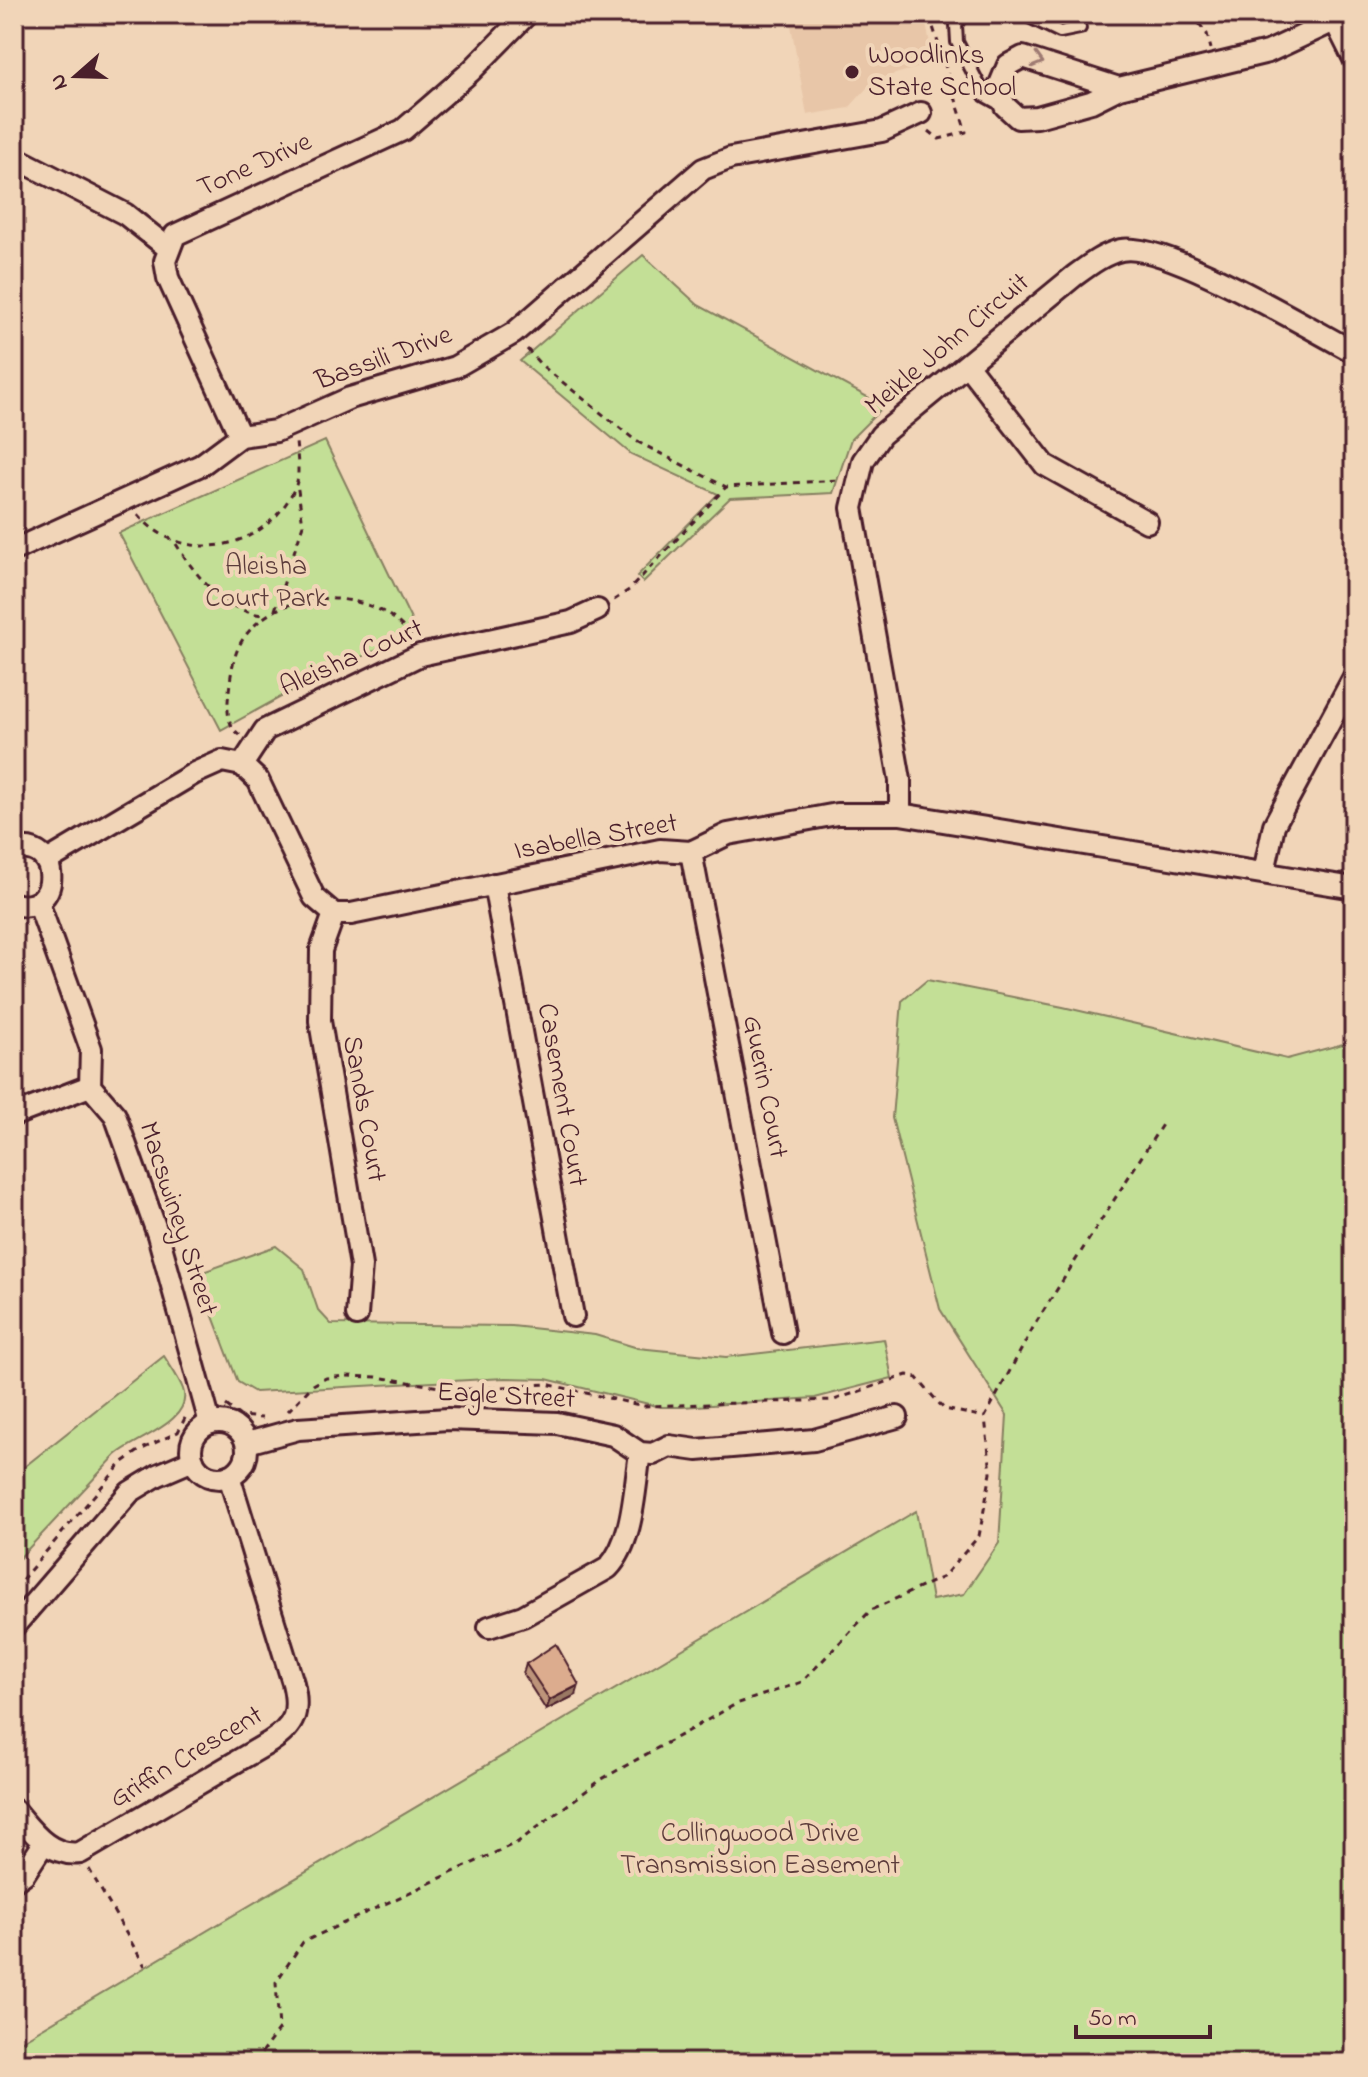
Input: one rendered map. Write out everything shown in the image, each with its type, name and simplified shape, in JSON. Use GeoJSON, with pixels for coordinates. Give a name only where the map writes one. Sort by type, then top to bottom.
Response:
{"type":"FeatureCollection","features":[{"type":"Feature","properties":{"kind":"street","name":"Tone Drive"},"geometry":{"type":"LineString","coordinates":[[168,248],[175,235],[187,228],[403,130],[470,72],[527,14]]}},
{"type":"Feature","properties":{"kind":"street"},"geometry":{"type":"LineString","coordinates":[[1119,88],[1023,57],[1008,65],[998,89],[1005,106],[1018,118],[1037,117],[1091,102],[1119,88],[1268,52],[1343,19],[1354,59]]}},
{"type":"Feature","properties":{"kind":"street","name":"Bassili Drive"},"geometry":{"type":"LineString","coordinates":[[14,550],[201,465],[240,436],[289,426],[350,398],[455,367],[514,333],[703,169],[731,158],[882,131],[921,113]]}},
{"type":"Feature","properties":{"kind":"street"},"geometry":{"type":"LineString","coordinates":[[14,157],[125,214],[168,248],[168,278],[240,436]]}},
{"type":"Feature","properties":{"kind":"street","name":"Meikle John Circuit"},"geometry":{"type":"LineString","coordinates":[[900,814],[900,780],[852,508],[856,479],[863,461],[881,435],[1073,277],[1100,258],[1122,250],[1145,250],[1166,255],[1354,352]]}},
{"type":"Feature","properties":{"kind":"street"},"geometry":{"type":"LineString","coordinates":[[968,366],[1045,465],[1147,522]]}},
{"type":"Feature","properties":{"kind":"street","name":"Aleisha Court"},"geometry":{"type":"LineString","coordinates":[[242,765],[265,730],[420,655],[571,622],[597,610]]}},
{"type":"Feature","properties":{"kind":"street"},"geometry":{"type":"LineString","coordinates":[[1264,872],[1274,825],[1354,677]]}},
{"type":"Feature","properties":{"kind":"street"},"geometry":{"type":"LineString","coordinates":[[47,861],[195,773],[222,761],[242,765],[258,780],[314,897],[334,914]]}},
{"type":"Feature","properties":{"kind":"street","name":"Isabella Street"},"geometry":{"type":"LineString","coordinates":[[334,914],[351,914],[660,850],[691,852],[728,834],[837,814],[900,814],[1354,888]]}},
{"type":"Feature","properties":{"kind":"street"},"geometry":{"type":"LineString","coordinates":[[14,850],[32,849],[47,861],[53,879],[45,897],[38,902],[14,904]]}},
{"type":"Feature","properties":{"kind":"street","name":"Guerin Court"},"geometry":{"type":"LineString","coordinates":[[691,852],[783,1333]]}},
{"type":"Feature","properties":{"kind":"street","name":"Casement Court"},"geometry":{"type":"LineString","coordinates":[[494,884],[573,1316]]}},
{"type":"Feature","properties":{"kind":"street"},"geometry":{"type":"LineString","coordinates":[[14,1115],[90,1086],[91,1049],[38,902]]}},
{"type":"Feature","properties":{"kind":"street","name":"Sands Court"},"geometry":{"type":"LineString","coordinates":[[334,914],[321,950],[320,1021],[361,1266],[357,1315]]}},
{"type":"Feature","properties":{"kind":"street","name":"Macswiney Street"},"geometry":{"type":"LineString","coordinates":[[90,1086],[115,1115],[158,1235],[210,1423]]}},
{"type":"Feature","properties":{"kind":"street"},"geometry":{"type":"LineString","coordinates":[[489,1627],[523,1616],[608,1568],[618,1557],[625,1540],[640,1453],[653,1454],[669,1446],[697,1450],[814,1440],[897,1417]]}},
{"type":"Feature","properties":{"kind":"street","name":"Eagle Street"},"geometry":{"type":"LineString","coordinates":[[247,1443],[298,1429],[448,1419],[557,1423],[613,1435],[640,1453]]}},
{"type":"Feature","properties":{"kind":"street"},"geometry":{"type":"LineString","coordinates":[[219,1422],[237,1428],[247,1443],[245,1461],[229,1476],[211,1477],[199,1469],[193,1460],[193,1440],[210,1423],[219,1422]]}},
{"type":"Feature","properties":{"kind":"street"},"geometry":{"type":"LineString","coordinates":[[14,1626],[130,1492],[158,1475],[193,1460]]}},
{"type":"Feature","properties":{"kind":"street","name":"Griffin Crescent"},"geometry":{"type":"LineString","coordinates":[[80,1853],[279,1736],[296,1719],[298,1702],[293,1683],[229,1476]]}},
{"type":"Feature","properties":{"kind":"street"},"geometry":{"type":"LineString","coordinates":[[14,1810],[44,1843],[58,1852],[80,1853]]}},
{"type":"Feature","properties":{"kind":"street"},"geometry":{"type":"LineString","coordinates":[[14,1881],[24,1874],[44,1843]]}},
{"type":"Feature","properties":{"kind":"lane"},"geometry":{"type":"LineString","coordinates":[[963,14],[956,25],[957,42],[985,96],[1005,106]]}},
{"type":"Feature","properties":{"kind":"lane"},"geometry":{"type":"LineString","coordinates":[[1023,14],[1060,32],[1080,28]]}},
{"type":"Feature","properties":{"kind":"path"},"geometry":{"type":"LineString","coordinates":[[921,113],[932,137],[939,139],[966,132],[929,14]]}},
{"type":"Feature","properties":{"kind":"path"},"geometry":{"type":"LineString","coordinates":[[1192,14],[1207,34],[1216,67]]}},
{"type":"Feature","properties":{"kind":"path"},"geometry":{"type":"LineString","coordinates":[[514,333],[540,364],[636,441],[726,487],[856,479]]}},
{"type":"Feature","properties":{"kind":"path"},"geometry":{"type":"LineString","coordinates":[[275,610],[303,525],[297,483],[296,443],[289,426]]}},
{"type":"Feature","properties":{"kind":"path"},"geometry":{"type":"LineString","coordinates":[[176,544],[224,547],[252,533],[273,517],[297,483]]}},
{"type":"Feature","properties":{"kind":"path"},"geometry":{"type":"LineString","coordinates":[[597,610],[629,590],[726,487]]}},
{"type":"Feature","properties":{"kind":"path"},"geometry":{"type":"LineString","coordinates":[[130,498],[147,525],[176,544],[188,563],[216,593],[249,614],[265,615]]}},
{"type":"Feature","properties":{"kind":"path"},"geometry":{"type":"LineString","coordinates":[[253,745],[231,729],[228,696],[232,667],[243,639],[265,615],[315,599],[344,598],[390,615],[415,639],[420,655]]}},
{"type":"Feature","properties":{"kind":"path"},"geometry":{"type":"LineString","coordinates":[[254,2063],[279,2029],[276,1982],[303,1942],[518,1842],[602,1779],[736,1704],[802,1682],[871,1610],[943,1577],[979,1536],[991,1473],[985,1417],[1035,1324],[1163,1123]]}},
{"type":"Feature","properties":{"kind":"path"},"geometry":{"type":"LineString","coordinates":[[885,1384],[896,1378],[915,1376],[944,1409],[985,1417]]}},
{"type":"Feature","properties":{"kind":"path"},"geometry":{"type":"LineString","coordinates":[[80,1853],[145,1966]]}},
{"type":"Feature","properties":{"kind":"shaded area","name":"Woodlinks State School"},"geometry":{"type":"Polygon","coordinates":[[[789,14],[924,14],[934,63],[874,80],[849,108],[807,115],[789,14]]]}},
{"type":"Feature","properties":{"kind":"green space"},"geometry":{"type":"Polygon","coordinates":[[[643,255],[698,305],[884,406],[851,439],[833,493],[730,498],[643,582],[637,576],[718,494],[631,454],[520,361],[643,255]]]}},
{"type":"Feature","properties":{"kind":"green space","name":"Aleisha Court Park"},"geometry":{"type":"Polygon","coordinates":[[[325,441],[417,632],[317,677],[221,730],[119,533],[325,441]]]}},
{"type":"Feature","properties":{"kind":"green space","name":"Collingwood Drive Transmission Easement"},"geometry":{"type":"Polygon","coordinates":[[[927,980],[1063,1007],[1287,1059],[1354,1041],[1354,2063],[14,2063],[14,2045],[916,1511],[932,1600],[964,1594],[999,1543],[1007,1415],[940,1309],[892,1118],[902,1001],[927,980]]]}},
{"type":"Feature","properties":{"kind":"green space"},"geometry":{"type":"Polygon","coordinates":[[[276,1246],[304,1269],[318,1310],[331,1324],[512,1326],[595,1335],[638,1348],[726,1357],[884,1339],[892,1378],[815,1398],[682,1407],[661,1407],[546,1379],[505,1378],[255,1392],[238,1382],[197,1274],[276,1246]]]}},
{"type":"Feature","properties":{"kind":"green space"},"geometry":{"type":"Polygon","coordinates":[[[164,1356],[183,1389],[184,1400],[180,1410],[161,1428],[116,1455],[14,1564],[14,1475],[164,1356]]]}},
{"type":"Feature","properties":{"kind":"building"},"geometry":{"type":"Polygon","coordinates":[[[556,1644],[579,1685],[550,1700],[526,1664],[556,1644]]]}},
{"type":"Feature","properties":{"kind":"place","name":"Woodlinks State School"},"geometry":{"type":"Point","coordinates":[852,72]}}]}
